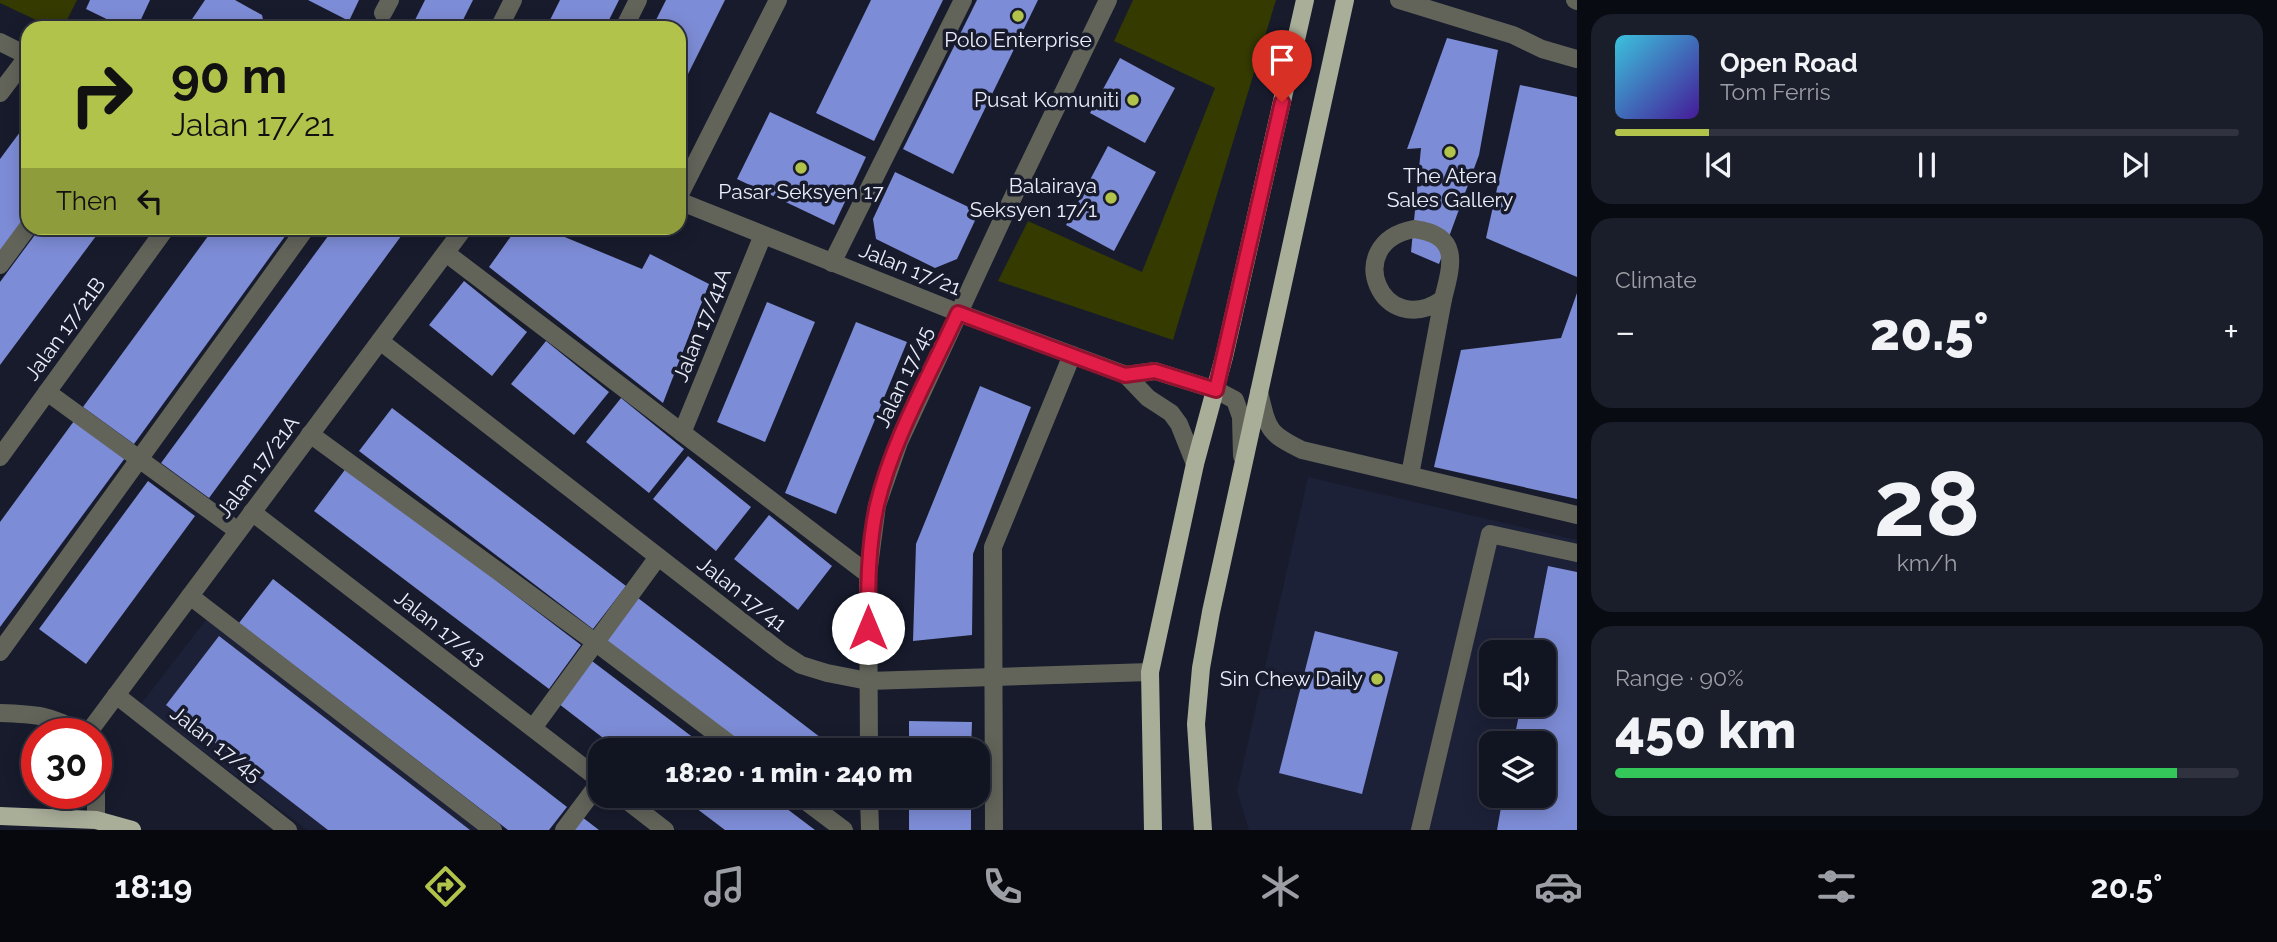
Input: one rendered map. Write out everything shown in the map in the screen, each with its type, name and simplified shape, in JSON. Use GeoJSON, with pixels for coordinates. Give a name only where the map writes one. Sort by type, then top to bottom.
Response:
{"type":"FeatureCollection","features":[{"type":"Feature","properties":{"kind":"main road"},"geometry":{"type":"LineString","coordinates":[[1153,830],[1150,673],[1195,464],[1216,390],[1305,0]]}},
{"type":"Feature","properties":{"kind":"main road"},"geometry":{"type":"LineString","coordinates":[[1203,830],[1196,724],[1201,668],[1242,467],[1345,0]]}},
{"type":"Feature","properties":{"kind":"main road"},"geometry":{"type":"LineString","coordinates":[[0,816],[96,820],[132,830]]}},
{"type":"Feature","properties":{"kind":"street"},"geometry":{"type":"LineString","coordinates":[[502,21],[513,0]]}},
{"type":"Feature","properties":{"kind":"street"},"geometry":{"type":"LineString","coordinates":[[628,21],[638,0]]}},
{"type":"Feature","properties":{"kind":"street"},"geometry":{"type":"LineString","coordinates":[[686,185],[778,0]]}},
{"type":"Feature","properties":{"kind":"street"},"geometry":{"type":"LineString","coordinates":[[832,263],[963,0]]}},
{"type":"Feature","properties":{"kind":"street","name":"Jalan 17/45"},"geometry":{"type":"LineString","coordinates":[[869,738],[867,574],[877,505],[899,442],[958,313],[1108,0]]}},
{"type":"Feature","properties":{"kind":"street"},"geometry":{"type":"LineString","coordinates":[[1398,0],[1513,35],[1542,49],[1577,59]]}},
{"type":"Feature","properties":{"kind":"street"},"geometry":{"type":"LineString","coordinates":[[0,42],[21,52]]}},
{"type":"Feature","properties":{"kind":"street"},"geometry":{"type":"LineString","coordinates":[[0,93],[21,65]]}},
{"type":"Feature","properties":{"kind":"street","name":"Jalan 17/21"},"geometry":{"type":"LineString","coordinates":[[686,202],[958,313],[1125,375],[1148,398],[1171,413],[1179,424],[1195,464]]}},
{"type":"Feature","properties":{"kind":"street"},"geometry":{"type":"LineString","coordinates":[[1410,475],[1451,266],[1449,248],[1440,237],[1428,231],[1400,231],[1388,238],[1379,250],[1374,275],[1385,298],[1407,310],[1420,310],[1443,299]]}},
{"type":"Feature","properties":{"kind":"street"},"geometry":{"type":"LineString","coordinates":[[0,265],[22,235]]}},
{"type":"Feature","properties":{"kind":"street","name":"Jalan 17/21B"},"geometry":{"type":"LineString","coordinates":[[0,457],[161,235]]}},
{"type":"Feature","properties":{"kind":"street"},"geometry":{"type":"LineString","coordinates":[[0,652],[301,235]]}},
{"type":"Feature","properties":{"kind":"street","name":"Jalan 17/21A"},"geometry":{"type":"LineString","coordinates":[[99,718],[459,235]]}},
{"type":"Feature","properties":{"kind":"street","name":"Jalan 17/41A"},"geometry":{"type":"LineString","coordinates":[[682,433],[764,235]]}},
{"type":"Feature","properties":{"kind":"street"},"geometry":{"type":"LineString","coordinates":[[446,253],[867,574]]}},
{"type":"Feature","properties":{"kind":"street","name":"Jalan 17/41"},"geometry":{"type":"LineString","coordinates":[[380,341],[801,666],[868,681],[1150,673]]}},
{"type":"Feature","properties":{"kind":"street"},"geometry":{"type":"LineString","coordinates":[[994,830],[993,547],[1072,355]]}},
{"type":"Feature","properties":{"kind":"street","name":"Jalan 17/21"},"geometry":{"type":"LineString","coordinates":[[1125,375],[1155,371],[1216,390],[1235,400],[1241,417],[1242,467]]}},
{"type":"Feature","properties":{"kind":"street"},"geometry":{"type":"LineString","coordinates":[[47,392],[238,531]]}},
{"type":"Feature","properties":{"kind":"street"},"geometry":{"type":"LineString","coordinates":[[1259,392],[1266,422],[1278,439],[1302,450],[1577,515]]}},
{"type":"Feature","properties":{"kind":"street"},"geometry":{"type":"LineString","coordinates":[[310,434],[722,738]]}},
{"type":"Feature","properties":{"kind":"street","name":"Jalan 17/43"},"geometry":{"type":"LineString","coordinates":[[253,512],[588,772]]}},
{"type":"Feature","properties":{"kind":"street"},"geometry":{"type":"LineString","coordinates":[[1420,830],[1490,534],[1577,553]]}},
{"type":"Feature","properties":{"kind":"street"},"geometry":{"type":"LineString","coordinates":[[533,728],[658,557]]}},
{"type":"Feature","properties":{"kind":"street"},"geometry":{"type":"LineString","coordinates":[[190,596],[493,830]]}},
{"type":"Feature","properties":{"kind":"street","name":"Jalan 17/45"},"geometry":{"type":"LineString","coordinates":[[116,695],[288,830]]}},
{"type":"Feature","properties":{"kind":"street"},"geometry":{"type":"LineString","coordinates":[[0,713],[47,718]]}},
{"type":"Feature","properties":{"kind":"street"},"geometry":{"type":"LineString","coordinates":[[564,830],[588,797]]}},
{"type":"Feature","properties":{"kind":"street"},"geometry":{"type":"LineString","coordinates":[[637,808],[665,830]]}},
{"type":"Feature","properties":{"kind":"street"},"geometry":{"type":"LineString","coordinates":[[815,808],[844,830]]}},
{"type":"Feature","properties":{"kind":"street"},"geometry":{"type":"LineString","coordinates":[[863,830],[870,830],[869,808]]}},
{"type":"Feature","properties":{"kind":"street"},"geometry":{"type":"LineString","coordinates":[[96,809],[96,820]]}},
{"type":"Feature","properties":{"kind":"shaded area","name":"Sin Chew Daily"},"geometry":{"type":"Polygon","coordinates":[[[1308,477],[1577,540],[1577,572],[1548,566],[1534,640],[1479,640],[1479,717],[1519,717],[1516,731],[1479,731],[1479,808],[1501,808],[1497,830],[1249,830],[1237,791],[1308,477]]]}},
{"type":"Feature","properties":{"kind":"shaded area"},"geometry":{"type":"Polygon","coordinates":[[[208,617],[479,830],[307,830],[141,704],[208,617]]]}},
{"type":"Feature","properties":{"kind":"green space"},"geometry":{"type":"Polygon","coordinates":[[[0,0],[77,0],[66,21],[38,21],[0,3],[0,0]]]}},
{"type":"Feature","properties":{"kind":"green space"},"geometry":{"type":"Polygon","coordinates":[[[1133,0],[1276,0],[1173,340],[998,281],[1028,221],[1142,272],[1215,88],[1114,41],[1133,0]]]}},
{"type":"Feature","properties":{"kind":"building"},"geometry":{"type":"Polygon","coordinates":[[[90,0],[150,0],[140,21],[111,21],[86,9],[90,0]]]}},
{"type":"Feature","properties":{"kind":"building"},"geometry":{"type":"Polygon","coordinates":[[[205,0],[235,0],[262,15],[263,21],[191,21],[205,0]]]}},
{"type":"Feature","properties":{"kind":"building"},"geometry":{"type":"Polygon","coordinates":[[[308,0],[359,0],[349,21],[308,0]]]}},
{"type":"Feature","properties":{"kind":"building"},"geometry":{"type":"Polygon","coordinates":[[[425,0],[473,0],[462,21],[414,21],[425,0]]]}},
{"type":"Feature","properties":{"kind":"building"},"geometry":{"type":"Polygon","coordinates":[[[560,0],[619,0],[608,21],[550,21],[560,0]]]}},
{"type":"Feature","properties":{"kind":"building"},"geometry":{"type":"Polygon","coordinates":[[[666,0],[725,0],[686,78],[686,21],[656,21],[666,0]]]}},
{"type":"Feature","properties":{"kind":"building"},"geometry":{"type":"Polygon","coordinates":[[[871,0],[943,0],[874,141],[816,113],[871,0]]]}},
{"type":"Feature","properties":{"kind":"building"},"geometry":{"type":"Polygon","coordinates":[[[977,0],[1038,0],[953,174],[903,149],[977,0]]]}},
{"type":"Feature","properties":{"kind":"building","name":"The Atera Sales Gallery"},"geometry":{"type":"Polygon","coordinates":[[[1447,38],[1498,50],[1479,155],[1439,264],[1411,252],[1421,148],[1407,149],[1447,38]]]}},
{"type":"Feature","properties":{"kind":"building","name":"Pusat Komuniti"},"geometry":{"type":"Polygon","coordinates":[[[1120,58],[1175,88],[1145,143],[1090,113],[1120,58]]]}},
{"type":"Feature","properties":{"kind":"building"},"geometry":{"type":"Polygon","coordinates":[[[1520,85],[1577,97],[1577,277],[1486,238],[1520,85]]]}},
{"type":"Feature","properties":{"kind":"building","name":"Pasar Seksyen 17"},"geometry":{"type":"Polygon","coordinates":[[[770,112],[866,157],[834,225],[737,179],[770,112]]]}},
{"type":"Feature","properties":{"kind":"building"},"geometry":{"type":"Polygon","coordinates":[[[21,131],[21,224],[0,252],[0,159],[21,131]]]}},
{"type":"Feature","properties":{"kind":"building","name":"Balairaya Seksyen 17/1"},"geometry":{"type":"Polygon","coordinates":[[[1108,146],[1156,172],[1114,251],[1066,225],[1108,146]]]}},
{"type":"Feature","properties":{"kind":"building"},"geometry":{"type":"Polygon","coordinates":[[[895,172],[979,212],[957,259],[935,268],[876,239],[873,219],[895,172]]]}},
{"type":"Feature","properties":{"kind":"building"},"geometry":{"type":"Polygon","coordinates":[[[35,235],[97,235],[0,365],[0,282],[35,235]]]}},
{"type":"Feature","properties":{"kind":"building"},"geometry":{"type":"Polygon","coordinates":[[[209,235],[286,235],[134,444],[83,407],[209,235]]]}},
{"type":"Feature","properties":{"kind":"building"},"geometry":{"type":"Polygon","coordinates":[[[329,235],[402,235],[209,498],[161,463],[329,235]]]}},
{"type":"Feature","properties":{"kind":"building"},"geometry":{"type":"Polygon","coordinates":[[[512,235],[560,235],[642,269],[650,254],[709,284],[663,403],[489,267],[512,235]]]}},
{"type":"Feature","properties":{"kind":"building"},"geometry":{"type":"Polygon","coordinates":[[[464,281],[527,332],[492,376],[429,325],[464,281]]]}},
{"type":"Feature","properties":{"kind":"building"},"geometry":{"type":"Polygon","coordinates":[[[1577,293],[1577,499],[1434,467],[1461,350],[1561,338],[1577,293]]]}},
{"type":"Feature","properties":{"kind":"building"},"geometry":{"type":"Polygon","coordinates":[[[767,302],[815,322],[765,442],[717,422],[767,302]]]}},
{"type":"Feature","properties":{"kind":"building"},"geometry":{"type":"Polygon","coordinates":[[[856,322],[907,342],[836,514],[785,493],[856,322]]]}},
{"type":"Feature","properties":{"kind":"building"},"geometry":{"type":"Polygon","coordinates":[[[546,341],[609,392],[574,435],[511,384],[546,341]]]}},
{"type":"Feature","properties":{"kind":"building"},"geometry":{"type":"Polygon","coordinates":[[[980,386],[1031,407],[973,554],[972,635],[913,641],[916,544],[980,386]]]}},
{"type":"Feature","properties":{"kind":"building"},"geometry":{"type":"Polygon","coordinates":[[[621,398],[684,449],[649,493],[586,442],[621,398]]]}},
{"type":"Feature","properties":{"kind":"building"},"geometry":{"type":"Polygon","coordinates":[[[392,408],[626,586],[593,629],[359,451],[392,408]]]}},
{"type":"Feature","properties":{"kind":"building"},"geometry":{"type":"Polygon","coordinates":[[[74,421],[125,458],[0,627],[0,522],[74,421]]]}},
{"type":"Feature","properties":{"kind":"building"},"geometry":{"type":"Polygon","coordinates":[[[688,456],[751,507],[716,551],[653,499],[688,456]]]}},
{"type":"Feature","properties":{"kind":"building"},"geometry":{"type":"Polygon","coordinates":[[[347,467],[581,645],[549,689],[314,511],[347,467]]]}},
{"type":"Feature","properties":{"kind":"building"},"geometry":{"type":"Polygon","coordinates":[[[148,481],[195,516],[86,664],[39,629],[148,481]]]}},
{"type":"Feature","properties":{"kind":"building"},"geometry":{"type":"Polygon","coordinates":[[[769,515],[832,566],[798,610],[734,559],[769,515]]]}},
{"type":"Feature","properties":{"kind":"building"},"geometry":{"type":"Polygon","coordinates":[[[1548,566],[1577,572],[1577,830],[1497,830],[1501,808],[1556,808],[1556,731],[1516,731],[1519,717],[1556,717],[1556,640],[1534,640],[1548,566]]]}},
{"type":"Feature","properties":{"kind":"building"},"geometry":{"type":"Polygon","coordinates":[[[273,579],[567,807],[549,830],[508,830],[239,623],[273,579]]]}},
{"type":"Feature","properties":{"kind":"building"},"geometry":{"type":"Polygon","coordinates":[[[638,598],[821,738],[732,738],[605,642],[638,598]]]}},
{"type":"Feature","properties":{"kind":"building"},"geometry":{"type":"Polygon","coordinates":[[[1315,631],[1398,652],[1362,794],[1279,773],[1315,631]]]}},
{"type":"Feature","properties":{"kind":"building"},"geometry":{"type":"Polygon","coordinates":[[[219,636],[470,830],[328,830],[166,705],[219,636]]]}},
{"type":"Feature","properties":{"kind":"building"},"geometry":{"type":"Polygon","coordinates":[[[592,661],[694,738],[603,738],[559,704],[592,661]]]}},
{"type":"Feature","properties":{"kind":"building"},"geometry":{"type":"Polygon","coordinates":[[[909,721],[972,722],[971,738],[909,738],[909,721]]]}},
{"type":"Feature","properties":{"kind":"building"},"geometry":{"type":"Polygon","coordinates":[[[696,808],[786,808],[815,830],[725,830],[696,808]]]}},
{"type":"Feature","properties":{"kind":"building"},"geometry":{"type":"Polygon","coordinates":[[[909,808],[971,808],[971,830],[909,830],[909,808]]]}},
{"type":"Feature","properties":{"kind":"building"},"geometry":{"type":"Polygon","coordinates":[[[582,817],[599,830],[573,830],[582,817]]]}},
{"type":"Feature","properties":{"kind":"place","name":"Polo Enterprise"},"geometry":{"type":"Point","coordinates":[1018,16]}},
{"type":"Feature","properties":{"kind":"place","name":"Pusat Komuniti"},"geometry":{"type":"Point","coordinates":[1133,100]}},
{"type":"Feature","properties":{"kind":"place","name":"The Atera Sales Gallery"},"geometry":{"type":"Point","coordinates":[1450,152]}},
{"type":"Feature","properties":{"kind":"place","name":"Pasar Seksyen 17"},"geometry":{"type":"Point","coordinates":[801,168]}},
{"type":"Feature","properties":{"kind":"place","name":"Balairaya Seksyen 17/1"},"geometry":{"type":"Point","coordinates":[1111,198]}},
{"type":"Feature","properties":{"kind":"place","name":"Sin Chew Daily"},"geometry":{"type":"Point","coordinates":[1377,679]}},
{"type":"Feature","properties":{"kind":"route"},"geometry":{"type":"LineString","coordinates":[[868,628],[867,574],[877,505],[899,442],[958,313],[1125,375],[1155,371],[1216,390],[1282,102]]}}]}
